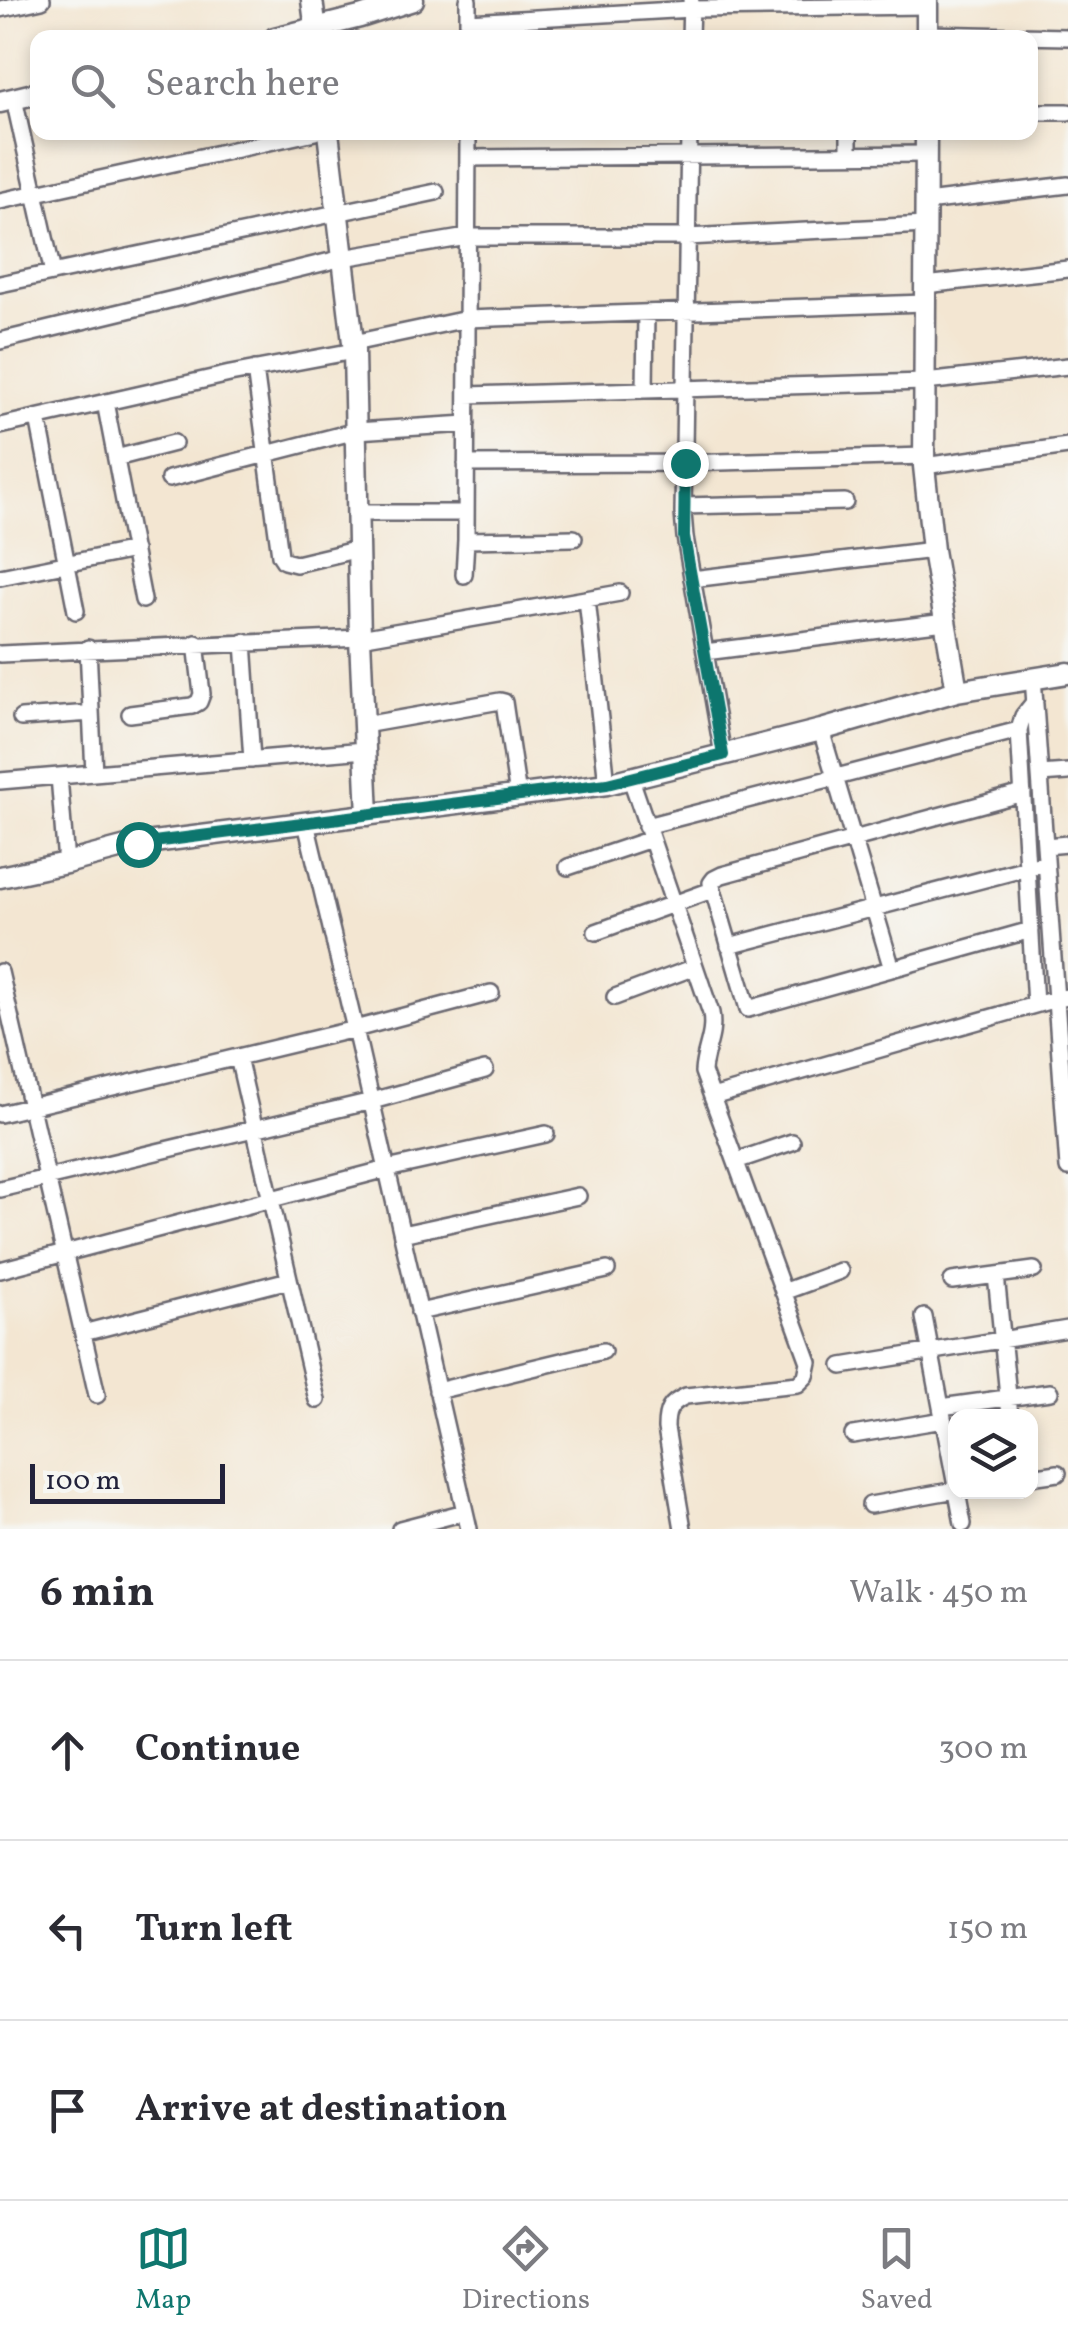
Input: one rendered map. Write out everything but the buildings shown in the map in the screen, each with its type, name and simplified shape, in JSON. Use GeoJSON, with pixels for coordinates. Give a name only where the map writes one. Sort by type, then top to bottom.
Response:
{"type":"FeatureCollection","features":[{"type":"Feature","properties":{"kind":"street"},"geometry":{"type":"LineString","coordinates":[[0,10],[42,0]]}},
{"type":"Feature","properties":{"kind":"street"},"geometry":{"type":"LineString","coordinates":[[312,0],[316,30]]}},
{"type":"Feature","properties":{"kind":"street"},"geometry":{"type":"LineString","coordinates":[[324,30],[413,0]]}},
{"type":"Feature","properties":{"kind":"street"},"geometry":{"type":"LineString","coordinates":[[468,0],[468,30],[690,4],[927,3],[926,30]]}},
{"type":"Feature","properties":{"kind":"street"},"geometry":{"type":"LineString","coordinates":[[690,4],[690,30]]}},
{"type":"Feature","properties":{"kind":"street"},"geometry":{"type":"LineString","coordinates":[[1038,37],[1068,37]]}},
{"type":"Feature","properties":{"kind":"street"},"geometry":{"type":"LineString","coordinates":[[7,100],[54,272]]}},
{"type":"Feature","properties":{"kind":"street"},"geometry":{"type":"LineString","coordinates":[[1038,112],[1068,112]]}},
{"type":"Feature","properties":{"kind":"street"},"geometry":{"type":"LineString","coordinates":[[0,201],[279,140]]}},
{"type":"Feature","properties":{"kind":"street"},"geometry":{"type":"LineString","coordinates":[[329,140],[353,347],[368,815]]}},
{"type":"Feature","properties":{"kind":"street"},"geometry":{"type":"LineString","coordinates":[[464,575],[468,140]]}},
{"type":"Feature","properties":{"kind":"street"},"geometry":{"type":"LineString","coordinates":[[689,140],[684,537],[723,755]]}},
{"type":"Feature","properties":{"kind":"street"},"geometry":{"type":"LineString","coordinates":[[849,140],[849,155]]}},
{"type":"Feature","properties":{"kind":"street"},"geometry":{"type":"LineString","coordinates":[[468,158],[849,155],[926,143],[924,461],[932,550],[957,691]]}},
{"type":"Feature","properties":{"kind":"street"},"geometry":{"type":"LineString","coordinates":[[926,202],[1068,185]]}},
{"type":"Feature","properties":{"kind":"street"},"geometry":{"type":"LineString","coordinates":[[0,284],[436,192]]}},
{"type":"Feature","properties":{"kind":"street"},"geometry":{"type":"LineString","coordinates":[[0,341],[343,258],[467,237],[688,237],[926,225]]}},
{"type":"Feature","properties":{"kind":"street"},"geometry":{"type":"LineString","coordinates":[[0,426],[467,319],[686,311],[925,294],[1068,269]]}},
{"type":"Feature","properties":{"kind":"street"},"geometry":{"type":"LineString","coordinates":[[645,390],[646,312]]}},
{"type":"Feature","properties":{"kind":"street"},"geometry":{"type":"LineString","coordinates":[[467,395],[925,382],[1062,367]]}},
{"type":"Feature","properties":{"kind":"street"},"geometry":{"type":"LineString","coordinates":[[255,369],[280,555],[284,561],[296,564],[359,548]]}},
{"type":"Feature","properties":{"kind":"street"},"geometry":{"type":"LineString","coordinates":[[105,402],[143,600]]}},
{"type":"Feature","properties":{"kind":"street"},"geometry":{"type":"LineString","coordinates":[[38,418],[76,611]]}},
{"type":"Feature","properties":{"kind":"street"},"geometry":{"type":"LineString","coordinates":[[169,480],[356,431],[466,424]]}},
{"type":"Feature","properties":{"kind":"street"},"geometry":{"type":"LineString","coordinates":[[116,458],[174,444]]}},
{"type":"Feature","properties":{"kind":"street"},"geometry":{"type":"LineString","coordinates":[[466,464],[924,461],[1066,446]]}},
{"type":"Feature","properties":{"kind":"street"},"geometry":{"type":"LineString","coordinates":[[683,506],[844,502]]}},
{"type":"Feature","properties":{"kind":"street"},"geometry":{"type":"LineString","coordinates":[[358,514],[466,512]]}},
{"type":"Feature","properties":{"kind":"street"},"geometry":{"type":"LineString","coordinates":[[466,540],[574,538]]}},
{"type":"Feature","properties":{"kind":"street"},"geometry":{"type":"LineString","coordinates":[[0,576],[134,550]]}},
{"type":"Feature","properties":{"kind":"street"},"geometry":{"type":"LineString","coordinates":[[692,578],[932,550]]}},
{"type":"Feature","properties":{"kind":"street"},"geometry":{"type":"LineString","coordinates":[[0,654],[360,638],[620,593]]}},
{"type":"Feature","properties":{"kind":"street"},"geometry":{"type":"LineString","coordinates":[[587,599],[607,784]]}},
{"type":"Feature","properties":{"kind":"street"},"geometry":{"type":"LineString","coordinates":[[705,652],[945,622]]}},
{"type":"Feature","properties":{"kind":"street"},"geometry":{"type":"LineString","coordinates":[[244,642],[252,760]]}},
{"type":"Feature","properties":{"kind":"street"},"geometry":{"type":"LineString","coordinates":[[130,714],[199,702],[202,694],[196,644]]}},
{"type":"Feature","properties":{"kind":"street"},"geometry":{"type":"LineString","coordinates":[[88,648],[94,773]]}},
{"type":"Feature","properties":{"kind":"street"},"geometry":{"type":"LineString","coordinates":[[0,877],[138,844],[607,784],[957,691],[1068,673]]}},
{"type":"Feature","properties":{"kind":"street"},"geometry":{"type":"LineString","coordinates":[[1033,677],[1062,998],[1068,1168]]}},
{"type":"Feature","properties":{"kind":"street"},"geometry":{"type":"LineString","coordinates":[[1035,701],[1023,716],[1019,730],[1035,1005]]}},
{"type":"Feature","properties":{"kind":"street"},"geometry":{"type":"LineString","coordinates":[[364,725],[504,702],[518,796]]}},
{"type":"Feature","properties":{"kind":"street"},"geometry":{"type":"LineString","coordinates":[[21,718],[91,713]]}},
{"type":"Feature","properties":{"kind":"street"},"geometry":{"type":"LineString","coordinates":[[821,730],[892,968]]}},
{"type":"Feature","properties":{"kind":"street"},"geometry":{"type":"LineString","coordinates":[[568,867],[649,832],[836,777],[1019,730]]}},
{"type":"Feature","properties":{"kind":"street"},"geometry":{"type":"LineString","coordinates":[[0,781],[366,750]]}},
{"type":"Feature","properties":{"kind":"street"},"geometry":{"type":"LineString","coordinates":[[1040,774],[1068,772]]}},
{"type":"Feature","properties":{"kind":"street"},"geometry":{"type":"LineString","coordinates":[[58,776],[66,863]]}},
{"type":"Feature","properties":{"kind":"street"},"geometry":{"type":"LineString","coordinates":[[631,779],[714,1028],[703,1072],[809,1362],[806,1376],[798,1384],[686,1396],[674,1402],[666,1414],[666,1428],[683,1529]]}},
{"type":"Feature","properties":{"kind":"street"},"geometry":{"type":"LineString","coordinates":[[1023,794],[722,875],[714,879],[712,890],[748,1009],[1031,930]]}},
{"type":"Feature","properties":{"kind":"street"},"geometry":{"type":"LineString","coordinates":[[306,823],[468,1529]]}},
{"type":"Feature","properties":{"kind":"street"},"geometry":{"type":"LineString","coordinates":[[729,946],[1028,868],[1068,844]]}},
{"type":"Feature","properties":{"kind":"street"},"geometry":{"type":"LineString","coordinates":[[596,932],[712,890]]}},
{"type":"Feature","properties":{"kind":"street"},"geometry":{"type":"LineString","coordinates":[[615,997],[695,967]]}},
{"type":"Feature","properties":{"kind":"street"},"geometry":{"type":"LineString","coordinates":[[0,972],[97,1395]]}},
{"type":"Feature","properties":{"kind":"street"},"geometry":{"type":"LineString","coordinates":[[0,1114],[490,993]]}},
{"type":"Feature","properties":{"kind":"street"},"geometry":{"type":"LineString","coordinates":[[712,1097],[1062,998]]}},
{"type":"Feature","properties":{"kind":"street"},"geometry":{"type":"LineString","coordinates":[[238,1057],[317,1400]]}},
{"type":"Feature","properties":{"kind":"street"},"geometry":{"type":"LineString","coordinates":[[0,1188],[372,1101],[485,1070]]}},
{"type":"Feature","properties":{"kind":"street"},"geometry":{"type":"LineString","coordinates":[[0,1270],[387,1170],[546,1134]]}},
{"type":"Feature","properties":{"kind":"street"},"geometry":{"type":"LineString","coordinates":[[736,1161],[792,1142]]}},
{"type":"Feature","properties":{"kind":"street"},"geometry":{"type":"LineString","coordinates":[[402,1234],[578,1196]]}},
{"type":"Feature","properties":{"kind":"street"},"geometry":{"type":"LineString","coordinates":[[420,1312],[606,1270]]}},
{"type":"Feature","properties":{"kind":"street"},"geometry":{"type":"LineString","coordinates":[[783,1292],[840,1270]]}},
{"type":"Feature","properties":{"kind":"street"},"geometry":{"type":"LineString","coordinates":[[952,1281],[1034,1270]]}},
{"type":"Feature","properties":{"kind":"street"},"geometry":{"type":"LineString","coordinates":[[996,1275],[1009,1409]]}},
{"type":"Feature","properties":{"kind":"street"},"geometry":{"type":"LineString","coordinates":[[83,1333],[290,1280]]}},
{"type":"Feature","properties":{"kind":"street"},"geometry":{"type":"LineString","coordinates":[[924,1316],[948,1446]]}},
{"type":"Feature","properties":{"kind":"street"},"geometry":{"type":"LineString","coordinates":[[842,1366],[1068,1329]]}},
{"type":"Feature","properties":{"kind":"street"},"geometry":{"type":"LineString","coordinates":[[437,1390],[602,1351]]}},
{"type":"Feature","properties":{"kind":"street"},"geometry":{"type":"LineString","coordinates":[[853,1435],[1008,1398],[1050,1392]]}},
{"type":"Feature","properties":{"kind":"street"},"geometry":{"type":"LineString","coordinates":[[1038,1476],[1058,1472]]}},
{"type":"Feature","properties":{"kind":"street"},"geometry":{"type":"LineString","coordinates":[[870,1505],[948,1490]]}},
{"type":"Feature","properties":{"kind":"street"},"geometry":{"type":"LineString","coordinates":[[958,1499],[963,1524]]}},
{"type":"Feature","properties":{"kind":"street"},"geometry":{"type":"LineString","coordinates":[[400,1529],[465,1512]]}},
{"type":"Feature","properties":{"kind":"route"},"geometry":{"type":"LineString","coordinates":[[138,844],[607,784],[723,755],[684,537],[685,463]]}}]}
